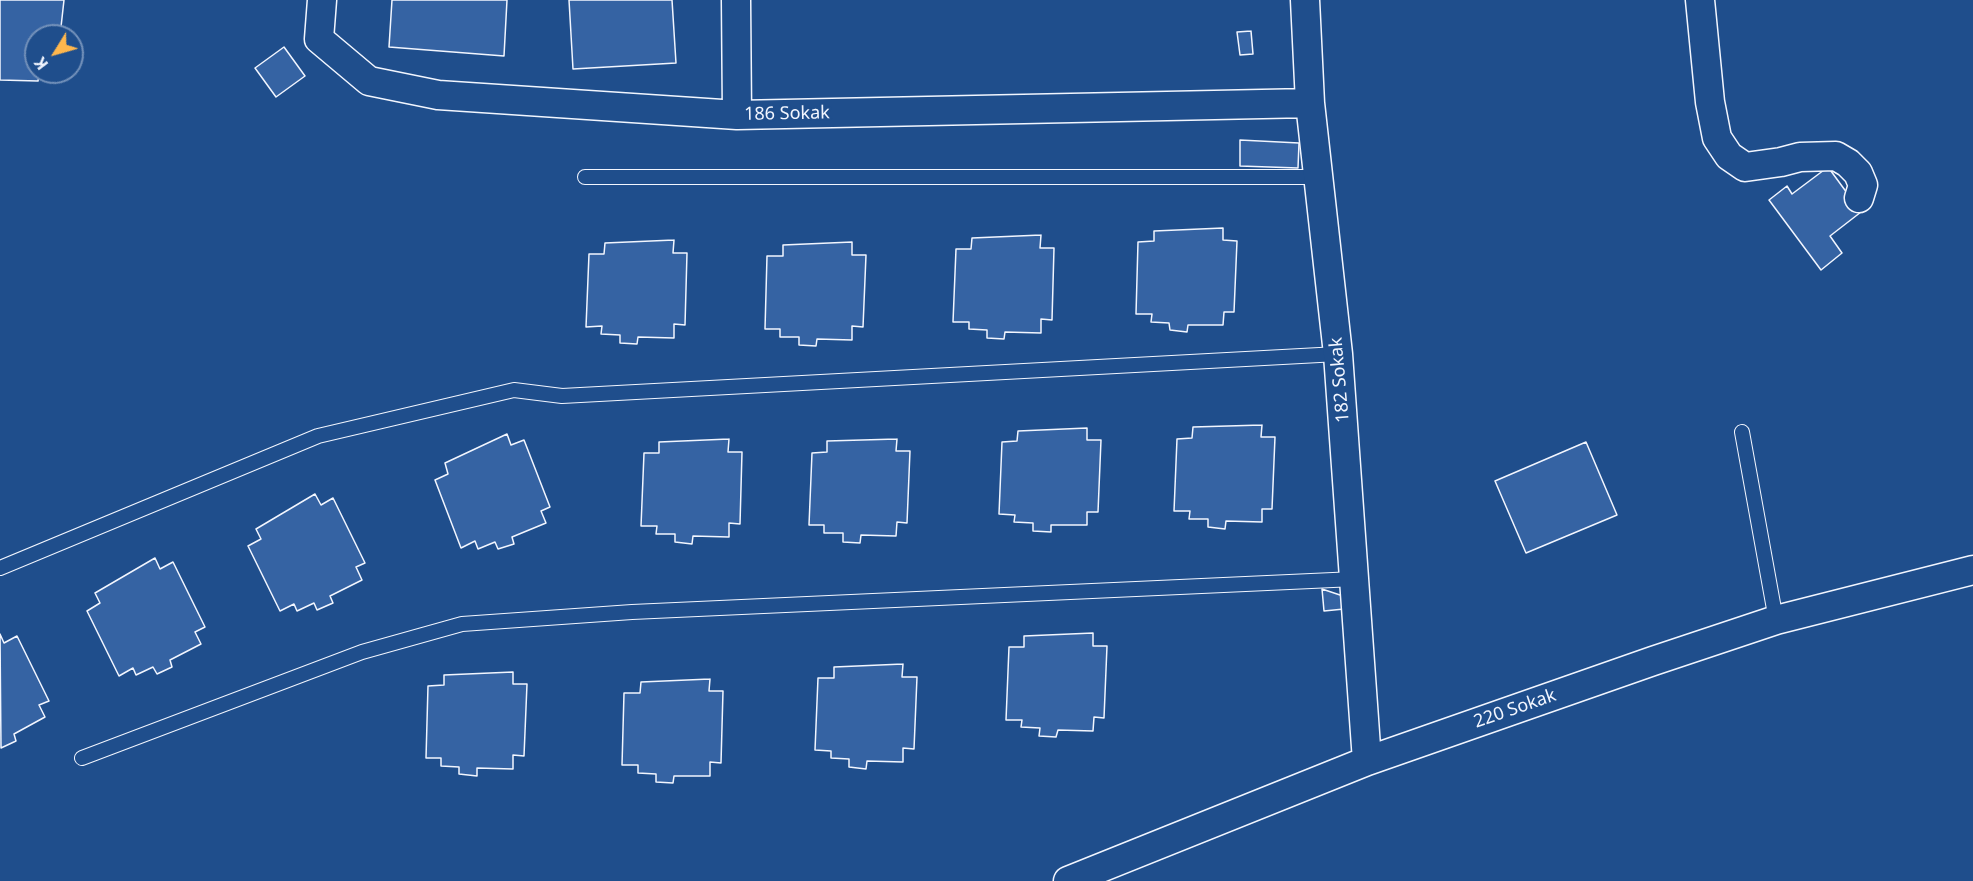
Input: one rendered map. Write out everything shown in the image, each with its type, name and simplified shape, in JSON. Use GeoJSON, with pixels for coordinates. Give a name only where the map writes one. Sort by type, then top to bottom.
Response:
{"type":"FeatureCollection","features":[{"type":"Feature","properties":{"kind":"street","name":"186 Sokak"},"geometry":{"type":"LineString","coordinates":[[321,0],[320,39],[369,81],[438,96],[737,115],[1310,103]]}},
{"type":"Feature","properties":{"kind":"street"},"geometry":{"type":"LineString","coordinates":[[736,0],[737,115]]}},
{"type":"Feature","properties":{"kind":"street","name":"182 Sokak"},"geometry":{"type":"LineString","coordinates":[[1305,0],[1310,103],[1338,354],[1367,761]]}},
{"type":"Feature","properties":{"kind":"street"},"geometry":{"type":"LineString","coordinates":[[1700,0],[1710,102],[1718,138],[1729,156],[1745,167],[1781,162],[1800,156],[1836,156],[1858,173],[1863,185],[1859,198]]}},
{"type":"Feature","properties":{"kind":"street","name":"220 Sokak"},"geometry":{"type":"LineString","coordinates":[[1068,881],[1367,761],[1653,661],[1776,620],[1973,570]]}},
{"type":"Feature","properties":{"kind":"lane"},"geometry":{"type":"LineString","coordinates":[[585,177],[1318,177]]}},
{"type":"Feature","properties":{"kind":"lane"},"geometry":{"type":"LineString","coordinates":[[0,568],[318,436],[514,390],[562,396],[1338,354]]}},
{"type":"Feature","properties":{"kind":"lane"},"geometry":{"type":"LineString","coordinates":[[1742,432],[1776,620]]}},
{"type":"Feature","properties":{"kind":"lane"},"geometry":{"type":"LineString","coordinates":[[82,758],[362,652],[462,624],[632,612],[1355,579]]}},
{"type":"Feature","properties":{"kind":"building"},"geometry":{"type":"Polygon","coordinates":[[[0,0],[64,0],[61,24],[24,24],[24,81],[0,80],[0,0]]]}},
{"type":"Feature","properties":{"kind":"building"},"geometry":{"type":"Polygon","coordinates":[[[392,0],[507,0],[504,56],[389,47],[392,0]]]}},
{"type":"Feature","properties":{"kind":"building"},"geometry":{"type":"Polygon","coordinates":[[[569,0],[672,0],[676,63],[573,69],[569,0]]]}},
{"type":"Feature","properties":{"kind":"building"},"geometry":{"type":"Polygon","coordinates":[[[1251,31],[1253,54],[1240,55],[1237,32],[1251,31]]]}},
{"type":"Feature","properties":{"kind":"building"},"geometry":{"type":"Polygon","coordinates":[[[284,47],[305,76],[276,97],[255,68],[284,47]]]}},
{"type":"Feature","properties":{"kind":"building"},"geometry":{"type":"Polygon","coordinates":[[[1240,140],[1299,143],[1298,168],[1240,166],[1240,140]]]}},
{"type":"Feature","properties":{"kind":"building"},"geometry":{"type":"Polygon","coordinates":[[[1828,167],[1861,212],[1830,236],[1842,253],[1821,270],[1769,200],[1787,186],[1792,194],[1828,167]]]}},
{"type":"Feature","properties":{"kind":"building"},"geometry":{"type":"Polygon","coordinates":[[[1223,228],[1223,240],[1237,241],[1234,312],[1224,312],[1223,325],[1188,325],[1187,332],[1170,330],[1169,323],[1151,322],[1152,314],[1136,314],[1138,242],[1154,241],[1154,231],[1223,228]]]}},
{"type":"Feature","properties":{"kind":"building"},"geometry":{"type":"Polygon","coordinates":[[[1041,235],[1040,248],[1054,248],[1052,320],[1041,319],[1041,333],[1005,332],[1004,339],[987,338],[987,330],[969,329],[969,322],[953,322],[956,249],[971,249],[972,238],[1041,235]]]}},
{"type":"Feature","properties":{"kind":"building"},"geometry":{"type":"Polygon","coordinates":[[[674,240],[673,253],[687,253],[685,325],[674,324],[674,338],[638,337],[637,344],[620,343],[620,335],[601,334],[602,326],[586,327],[589,254],[604,254],[605,243],[674,240]]]}},
{"type":"Feature","properties":{"kind":"building"},"geometry":{"type":"Polygon","coordinates":[[[852,242],[852,255],[866,255],[863,327],[852,326],[852,340],[817,339],[816,346],[799,345],[799,337],[780,337],[780,329],[765,329],[767,256],[783,256],[783,245],[852,242]]]}},
{"type":"Feature","properties":{"kind":"building"},"geometry":{"type":"Polygon","coordinates":[[[1262,425],[1261,437],[1275,437],[1272,509],[1262,509],[1262,522],[1226,521],[1225,529],[1208,527],[1208,519],[1189,519],[1190,511],[1174,511],[1177,439],[1192,438],[1193,427],[1262,425]]]}},
{"type":"Feature","properties":{"kind":"building"},"geometry":{"type":"Polygon","coordinates":[[[1087,428],[1087,440],[1101,440],[1098,512],[1087,512],[1087,525],[1051,525],[1051,532],[1033,531],[1033,523],[1014,522],[1015,515],[999,514],[1002,442],[1017,441],[1018,431],[1087,428]]]}},
{"type":"Feature","properties":{"kind":"building"},"geometry":{"type":"Polygon","coordinates":[[[507,434],[511,445],[524,440],[550,507],[541,511],[546,523],[512,537],[514,544],[498,549],[495,542],[478,549],[475,541],[461,548],[435,480],[448,474],[445,463],[507,434]]]}},
{"type":"Feature","properties":{"kind":"building"},"geometry":{"type":"Polygon","coordinates":[[[729,439],[728,452],[742,452],[740,524],[729,523],[729,537],[693,536],[692,544],[675,542],[675,534],[656,534],[657,526],[641,526],[644,453],[659,453],[659,442],[729,439]]]}},
{"type":"Feature","properties":{"kind":"building"},"geometry":{"type":"Polygon","coordinates":[[[897,439],[896,451],[910,451],[907,523],[897,522],[896,536],[861,535],[860,543],[843,542],[843,533],[824,533],[824,525],[809,525],[812,453],[827,452],[827,441],[897,439]]]}},
{"type":"Feature","properties":{"kind":"building"},"geometry":{"type":"Polygon","coordinates":[[[1586,442],[1617,515],[1526,553],[1495,481],[1586,442]]]}},
{"type":"Feature","properties":{"kind":"building"},"geometry":{"type":"Polygon","coordinates":[[[315,494],[321,505],[333,498],[365,563],[356,567],[362,580],[330,596],[333,603],[317,610],[314,603],[297,611],[294,604],[280,611],[248,546],[261,539],[256,529],[315,494]]]}},
{"type":"Feature","properties":{"kind":"building"},"geometry":{"type":"Polygon","coordinates":[[[155,558],[160,569],[173,562],[205,627],[195,632],[201,644],[170,660],[172,667],[157,674],[153,667],[136,675],[133,668],[119,676],[87,611],[100,603],[95,593],[155,558]]]}},
{"type":"Feature","properties":{"kind":"building"},"geometry":{"type":"Polygon","coordinates":[[[1322,589],[1343,596],[1344,609],[1324,611],[1322,589]]]}},
{"type":"Feature","properties":{"kind":"building"},"geometry":{"type":"Polygon","coordinates":[[[1093,633],[1093,646],[1107,646],[1104,718],[1094,717],[1093,731],[1058,730],[1056,737],[1039,736],[1040,728],[1021,727],[1022,720],[1006,720],[1009,647],[1024,647],[1024,636],[1093,633]]]}},
{"type":"Feature","properties":{"kind":"building"},"geometry":{"type":"Polygon","coordinates":[[[0,634],[4,643],[17,636],[49,701],[39,705],[45,717],[14,734],[16,741],[1,748],[0,634]]]}},
{"type":"Feature","properties":{"kind":"building"},"geometry":{"type":"Polygon","coordinates":[[[903,664],[902,677],[917,677],[914,749],[903,748],[903,762],[867,761],[866,769],[849,767],[849,759],[831,758],[831,751],[815,750],[818,678],[834,678],[834,667],[903,664]]]}},
{"type":"Feature","properties":{"kind":"building"},"geometry":{"type":"Polygon","coordinates":[[[513,672],[513,684],[527,684],[524,756],[513,755],[513,769],[477,768],[477,776],[459,774],[459,767],[441,766],[441,758],[426,758],[428,686],[444,685],[444,675],[513,672]]]}},
{"type":"Feature","properties":{"kind":"building"},"geometry":{"type":"Polygon","coordinates":[[[710,679],[709,691],[723,691],[721,763],[710,762],[710,776],[674,776],[673,783],[656,782],[656,774],[638,773],[638,765],[622,765],[624,693],[640,693],[641,682],[710,679]]]}}]}
